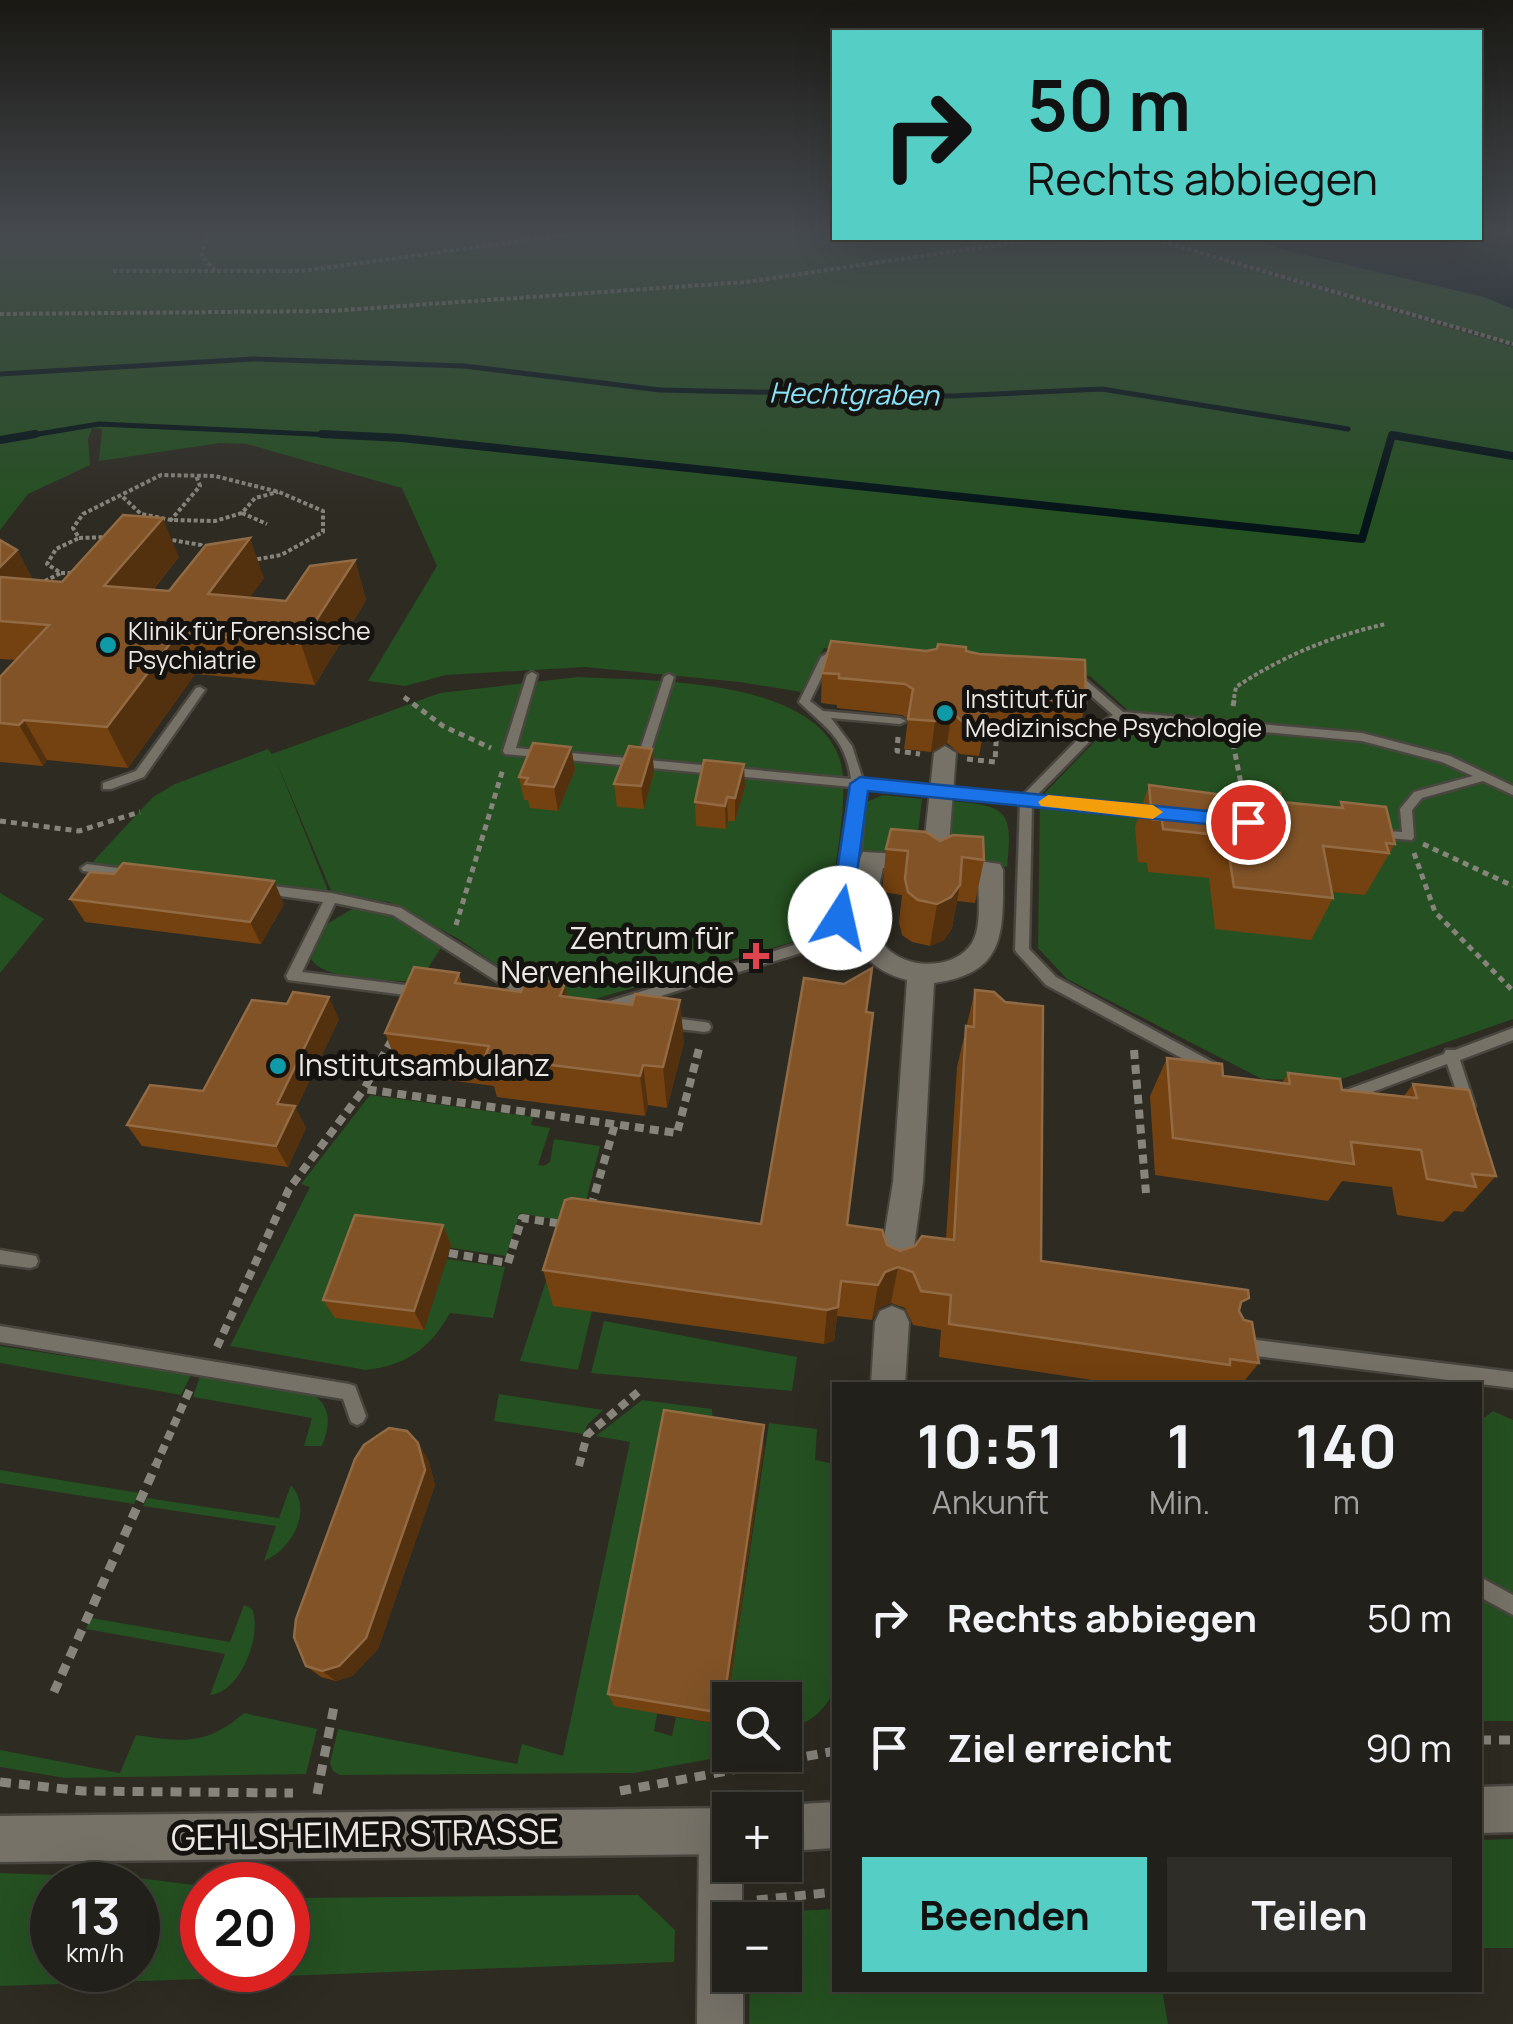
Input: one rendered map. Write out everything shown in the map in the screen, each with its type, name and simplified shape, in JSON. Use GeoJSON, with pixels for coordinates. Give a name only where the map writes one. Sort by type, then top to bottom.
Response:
{"type":"FeatureCollection","features":[{"type":"Feature","properties":{"kind":"street"},"geometry":{"type":"LineString","coordinates":[[935,868],[945,753]]}},
{"type":"Feature","properties":{"kind":"street"},"geometry":{"type":"LineString","coordinates":[[872,858],[935,868],[991,870],[988,935],[981,953],[966,966],[921,973],[899,968],[880,956],[866,940],[862,920],[872,858]]}},
{"type":"Feature","properties":{"kind":"street"},"geometry":{"type":"LineString","coordinates":[[896,1269],[908,1182],[921,973]]}},
{"type":"Feature","properties":{"kind":"street"},"geometry":{"type":"LineString","coordinates":[[888,1382],[892,1322]]}},
{"type":"Feature","properties":{"kind":"street"},"geometry":{"type":"LineString","coordinates":[[1482,1810],[1513,1809]]}},
{"type":"Feature","properties":{"kind":"street"},"geometry":{"type":"LineString","coordinates":[[802,1827],[832,1825]]}},
{"type":"Feature","properties":{"kind":"street","name":"GEHLSHEIMER STRASSE"},"geometry":{"type":"LineString","coordinates":[[0,1839],[712,1831]]}},
{"type":"Feature","properties":{"kind":"street"},"geometry":{"type":"LineString","coordinates":[[721,1902],[722,1882]]}},
{"type":"Feature","properties":{"kind":"street"},"geometry":{"type":"LineString","coordinates":[[720,1992],[720,2024]]}},
{"type":"Feature","properties":{"kind":"lane"},"geometry":{"type":"LineString","coordinates":[[628,1017],[590,1012],[812,946],[832,935],[840,918],[860,784],[855,757],[842,732],[825,714],[804,702],[826,657],[865,660]]}},
{"type":"Feature","properties":{"kind":"lane"},"geometry":{"type":"LineString","coordinates":[[532,675],[509,751],[1174,814]]}},
{"type":"Feature","properties":{"kind":"lane"},"geometry":{"type":"LineString","coordinates":[[641,763],[669,676]]}},
{"type":"Feature","properties":{"kind":"lane"},"geometry":{"type":"LineString","coordinates":[[1058,676],[1078,678],[1120,715],[1362,737],[1446,760],[1513,790]]}},
{"type":"Feature","properties":{"kind":"lane"},"geometry":{"type":"LineString","coordinates":[[107,786],[140,774],[200,690]]}},
{"type":"Feature","properties":{"kind":"lane"},"geometry":{"type":"LineString","coordinates":[[825,714],[900,721]]}},
{"type":"Feature","properties":{"kind":"lane"},"geometry":{"type":"LineString","coordinates":[[1120,715],[1086,738],[1026,799],[1022,950],[1051,981],[1230,1079]]}},
{"type":"Feature","properties":{"kind":"lane"},"geometry":{"type":"LineString","coordinates":[[1355,832],[1408,836],[1406,809],[1418,795],[1485,776]]}},
{"type":"Feature","properties":{"kind":"lane"},"geometry":{"type":"LineString","coordinates":[[87,868],[143,875]]}},
{"type":"Feature","properties":{"kind":"lane"},"geometry":{"type":"LineString","coordinates":[[256,889],[396,911],[546,1006],[509,1002]]}},
{"type":"Feature","properties":{"kind":"lane"},"geometry":{"type":"LineString","coordinates":[[331,898],[293,976],[437,994]]}},
{"type":"Feature","properties":{"kind":"lane"},"geometry":{"type":"LineString","coordinates":[[647,1020],[704,1027]]}},
{"type":"Feature","properties":{"kind":"lane"},"geometry":{"type":"LineString","coordinates":[[1320,1097],[1338,1099],[1513,1034]]}},
{"type":"Feature","properties":{"kind":"lane"},"geometry":{"type":"LineString","coordinates":[[1451,1054],[1474,1126]]}},
{"type":"Feature","properties":{"kind":"lane"},"geometry":{"type":"LineString","coordinates":[[0,1257],[30,1261]]}},
{"type":"Feature","properties":{"kind":"lane"},"geometry":{"type":"LineString","coordinates":[[0,1334],[348,1392],[357,1416]]}},
{"type":"Feature","properties":{"kind":"lane"},"geometry":{"type":"LineString","coordinates":[[1226,1344],[1513,1380]]}},
{"type":"Feature","properties":{"kind":"lane"},"geometry":{"type":"LineString","coordinates":[[1482,1588],[1513,1604]]}},
{"type":"Feature","properties":{"kind":"path"},"geometry":{"type":"LineString","coordinates":[[1456,327],[1513,344]]}},
{"type":"Feature","properties":{"kind":"path"},"geometry":{"type":"LineString","coordinates":[[80,538],[73,528],[82,514],[123,497],[136,484],[162,475],[196,475],[279,492],[324,511],[324,532],[265,560],[246,560]]}},
{"type":"Feature","properties":{"kind":"path"},"geometry":{"type":"LineString","coordinates":[[162,529],[200,486],[196,475]]}},
{"type":"Feature","properties":{"kind":"path"},"geometry":{"type":"LineString","coordinates":[[123,497],[141,514],[171,520],[214,521],[242,514],[256,498],[279,492]]}},
{"type":"Feature","properties":{"kind":"path"},"geometry":{"type":"LineString","coordinates":[[242,514],[266,524]]}},
{"type":"Feature","properties":{"kind":"path"},"geometry":{"type":"LineString","coordinates":[[60,574],[47,564],[56,549],[80,538],[114,537]]}},
{"type":"Feature","properties":{"kind":"path"},"geometry":{"type":"LineString","coordinates":[[152,537],[201,545],[208,554]]}},
{"type":"Feature","properties":{"kind":"path"},"geometry":{"type":"LineString","coordinates":[[34,587],[60,574],[86,573]]}},
{"type":"Feature","properties":{"kind":"path"},"geometry":{"type":"LineString","coordinates":[[1248,822],[1229,724],[1236,687],[1278,658],[1356,630],[1386,624]]}},
{"type":"Feature","properties":{"kind":"path"},"geometry":{"type":"LineString","coordinates":[[0,821],[79,831],[140,812]]}},
{"type":"Feature","properties":{"kind":"path"},"geometry":{"type":"LineString","coordinates":[[1408,836],[1513,886]]}},
{"type":"Feature","properties":{"kind":"path"},"geometry":{"type":"LineString","coordinates":[[1408,836],[1435,912],[1513,990]]}},
{"type":"Feature","properties":{"kind":"path"},"geometry":{"type":"LineString","coordinates":[[1132,1024],[1146,1194]]}},
{"type":"Feature","properties":{"kind":"path"},"geometry":{"type":"LineString","coordinates":[[54,1692],[290,1189],[364,1089]]}},
{"type":"Feature","properties":{"kind":"path"},"geometry":{"type":"LineString","coordinates":[[588,1216],[615,1124]]}},
{"type":"Feature","properties":{"kind":"path"},"geometry":{"type":"LineString","coordinates":[[448,1253],[508,1263],[522,1218],[571,1225]]}},
{"type":"Feature","properties":{"kind":"path"},"geometry":{"type":"LineString","coordinates":[[578,1466],[587,1435],[638,1392]]}},
{"type":"Feature","properties":{"kind":"path"},"geometry":{"type":"LineString","coordinates":[[316,1794],[334,1702]]}},
{"type":"Feature","properties":{"kind":"path"},"geometry":{"type":"LineString","coordinates":[[1482,1740],[1513,1740]]}},
{"type":"Feature","properties":{"kind":"path"},"geometry":{"type":"LineString","coordinates":[[616,1792],[832,1751]]}},
{"type":"Feature","properties":{"kind":"path"},"geometry":{"type":"LineString","coordinates":[[0,1782],[83,1791],[336,1794]]}},
{"type":"Feature","properties":{"kind":"path"},"geometry":{"type":"LineString","coordinates":[[721,1902],[832,1892]]}},
{"type":"Feature","properties":{"kind":"green space"},"geometry":{"type":"Polygon","coordinates":[[[0,327],[1447,327],[1513,347],[1513,1019],[1336,1081],[1262,1079],[1067,979],[1038,948],[1040,798],[1099,737],[1132,714],[1090,676],[824,648],[801,692],[585,667],[446,675],[405,686],[368,681],[437,566],[402,488],[247,444],[220,443],[99,461],[102,429],[92,428],[88,439],[90,465],[28,494],[0,530],[0,327]]]}},
{"type":"Feature","properties":{"kind":"green space"},"geometry":{"type":"Polygon","coordinates":[[[1461,327],[1513,327],[1513,343],[1461,327]]]}},
{"type":"Feature","properties":{"kind":"green space"},"geometry":{"type":"Polygon","coordinates":[[[578,677],[726,689],[765,698],[798,713],[824,733],[840,760],[843,795],[835,867],[822,927],[803,939],[584,1002],[546,998],[457,938],[389,902],[332,893],[276,760],[331,898],[87,868],[153,797],[175,784],[268,749],[272,754],[440,693],[578,677]]]}},
{"type":"Feature","properties":{"kind":"green space"},"geometry":{"type":"Polygon","coordinates":[[[883,795],[922,799],[915,857],[859,851],[864,803],[883,795]]]}},
{"type":"Feature","properties":{"kind":"green space"},"geometry":{"type":"Polygon","coordinates":[[[952,801],[985,805],[1002,814],[1009,833],[1007,867],[949,861],[952,801]]]}},
{"type":"Feature","properties":{"kind":"green space"},"geometry":{"type":"Polygon","coordinates":[[[0,893],[44,919],[0,973],[0,893]]]}},
{"type":"Feature","properties":{"kind":"green space"},"geometry":{"type":"Polygon","coordinates":[[[352,909],[390,913],[442,946],[419,982],[344,976],[319,967],[311,959],[327,924],[352,909]]]}},
{"type":"Feature","properties":{"kind":"green space"},"geometry":{"type":"Polygon","coordinates":[[[370,1095],[533,1117],[531,1125],[550,1128],[538,1165],[550,1162],[554,1139],[600,1146],[582,1217],[564,1221],[520,1213],[506,1256],[366,1235],[424,1330],[447,1259],[505,1267],[493,1318],[450,1313],[425,1345],[393,1364],[366,1370],[230,1346],[310,1187],[301,1184],[370,1095]]]}},
{"type":"Feature","properties":{"kind":"green space"},"geometry":{"type":"Polygon","coordinates":[[[547,1278],[592,1311],[578,1370],[520,1361],[547,1278]]]}},
{"type":"Feature","properties":{"kind":"green space"},"geometry":{"type":"Polygon","coordinates":[[[604,1321],[797,1357],[792,1391],[591,1373],[604,1321]]]}},
{"type":"Feature","properties":{"kind":"green space"},"geometry":{"type":"Polygon","coordinates":[[[0,1346],[191,1375],[181,1395],[0,1363],[0,1346]]]}},
{"type":"Feature","properties":{"kind":"green space"},"geometry":{"type":"Polygon","coordinates":[[[200,1376],[315,1396],[325,1407],[328,1420],[322,1446],[304,1446],[312,1418],[193,1397],[200,1376]]]}},
{"type":"Feature","properties":{"kind":"green space"},"geometry":{"type":"Polygon","coordinates":[[[499,1394],[603,1410],[587,1425],[584,1434],[494,1421],[499,1394]]]}},
{"type":"Feature","properties":{"kind":"green space"},"geometry":{"type":"Polygon","coordinates":[[[642,1400],[712,1409],[713,1421],[654,1731],[672,1736],[676,1717],[712,1723],[712,1759],[634,1773],[340,1775],[333,1771],[330,1763],[338,1729],[517,1764],[522,1744],[563,1756],[630,1442],[596,1436],[642,1400]]]}},
{"type":"Feature","properties":{"kind":"green space"},"geometry":{"type":"Polygon","coordinates":[[[1493,1411],[1513,1420],[1513,1721],[1482,1721],[1482,1419],[1493,1411]]]}},
{"type":"Feature","properties":{"kind":"green space"},"geometry":{"type":"Polygon","coordinates":[[[769,1423],[817,1429],[815,1460],[832,1463],[832,1695],[802,1723],[802,1682],[730,1682],[769,1423]]]}},
{"type":"Feature","properties":{"kind":"green space"},"geometry":{"type":"Polygon","coordinates":[[[0,1470],[139,1493],[134,1504],[0,1483],[0,1470]]]}},
{"type":"Feature","properties":{"kind":"green space"},"geometry":{"type":"Polygon","coordinates":[[[291,1485],[298,1495],[300,1518],[283,1548],[264,1561],[276,1526],[143,1506],[147,1498],[279,1518],[291,1485]]]}},
{"type":"Feature","properties":{"kind":"green space"},"geometry":{"type":"Polygon","coordinates":[[[244,1605],[252,1609],[255,1620],[246,1661],[231,1684],[210,1695],[225,1654],[86,1629],[91,1618],[230,1642],[244,1605]]]}},
{"type":"Feature","properties":{"kind":"green space"},"geometry":{"type":"Polygon","coordinates":[[[244,1713],[317,1729],[306,1774],[65,1778],[0,1767],[0,1750],[120,1773],[136,1735],[193,1739],[218,1731],[244,1713]]]}},
{"type":"Feature","properties":{"kind":"green space"},"geometry":{"type":"Polygon","coordinates":[[[1513,1839],[1513,1948],[1482,1948],[1482,1840],[1513,1839]]]}},
{"type":"Feature","properties":{"kind":"green space"},"geometry":{"type":"Polygon","coordinates":[[[0,1873],[30,1874],[30,1985],[0,1986],[0,1873]]]}},
{"type":"Feature","properties":{"kind":"green space"},"geometry":{"type":"Polygon","coordinates":[[[160,1881],[180,1883],[180,1980],[160,1980],[160,1881]]]}},
{"type":"Feature","properties":{"kind":"green space"},"geometry":{"type":"Polygon","coordinates":[[[638,1895],[675,1930],[674,1962],[310,1975],[310,1898],[638,1895]]]}},
{"type":"Feature","properties":{"kind":"green space"},"geometry":{"type":"Polygon","coordinates":[[[832,1909],[832,1992],[1162,1992],[1168,2024],[749,2024],[750,1992],[802,1992],[802,1910],[832,1909]]]}},
{"type":"Feature","properties":{"kind":"building"},"geometry":{"type":"Polygon","coordinates":[[[123,515],[163,518],[104,586],[169,591],[206,545],[250,538],[208,594],[286,601],[310,566],[355,560],[301,644],[178,633],[107,727],[24,720],[19,725],[0,723],[0,677],[49,625],[0,621],[0,577],[62,582],[123,515]]]}},
{"type":"Feature","properties":{"kind":"building"},"geometry":{"type":"Polygon","coordinates":[[[0,540],[17,550],[0,567],[0,540]]]}},
{"type":"Feature","properties":{"kind":"building"},"geometry":{"type":"Polygon","coordinates":[[[831,641],[926,651],[937,649],[938,644],[966,647],[966,651],[979,654],[1085,660],[1086,703],[986,694],[985,726],[965,724],[952,712],[935,721],[908,719],[913,689],[905,684],[822,673],[831,641]]]}},
{"type":"Feature","properties":{"kind":"building"},"geometry":{"type":"Polygon","coordinates":[[[533,743],[571,747],[554,787],[525,784],[528,778],[519,777],[533,743]]]}},
{"type":"Feature","properties":{"kind":"building"},"geometry":{"type":"Polygon","coordinates":[[[629,746],[652,749],[641,786],[614,784],[629,746]]]}},
{"type":"Feature","properties":{"kind":"building"},"geometry":{"type":"Polygon","coordinates":[[[704,760],[744,764],[735,798],[727,797],[725,806],[695,802],[704,760]]]}},
{"type":"Feature","properties":{"kind":"building"},"geometry":{"type":"Polygon","coordinates":[[[1149,785],[1253,799],[1251,790],[1280,793],[1282,802],[1343,808],[1341,802],[1386,807],[1395,844],[1386,843],[1389,853],[1323,846],[1333,898],[1234,887],[1226,836],[1163,829],[1162,820],[1152,819],[1149,785]]]}},
{"type":"Feature","properties":{"kind":"building"},"geometry":{"type":"Polygon","coordinates":[[[891,829],[926,832],[940,841],[953,835],[983,837],[984,860],[962,857],[960,885],[951,897],[937,904],[918,900],[908,892],[905,879],[908,851],[886,849],[891,829]]]}},
{"type":"Feature","properties":{"kind":"building"},"geometry":{"type":"Polygon","coordinates":[[[123,863],[274,881],[250,922],[70,899],[90,872],[114,874],[123,863]]]}},
{"type":"Feature","properties":{"kind":"building"},"geometry":{"type":"Polygon","coordinates":[[[414,967],[459,973],[455,983],[521,992],[526,979],[565,983],[560,996],[632,1005],[635,994],[680,1000],[663,1067],[643,1065],[640,1076],[485,1057],[489,1046],[385,1033],[414,967]]]}},
{"type":"Feature","properties":{"kind":"building"},"geometry":{"type":"Polygon","coordinates":[[[872,968],[866,1012],[873,1013],[847,1225],[882,1230],[887,1245],[900,1251],[915,1246],[922,1236],[954,1240],[966,1026],[974,1027],[975,990],[994,992],[1005,1002],[1043,1006],[1041,1261],[1248,1290],[1249,1298],[1241,1302],[1239,1311],[1244,1320],[1252,1322],[1259,1363],[1230,1359],[1230,1365],[949,1324],[951,1295],[921,1291],[913,1272],[898,1267],[885,1272],[878,1285],[841,1281],[838,1307],[827,1310],[543,1270],[565,1200],[572,1198],[761,1224],[804,978],[844,984],[872,968]]]}},
{"type":"Feature","properties":{"kind":"building","name":"Institutsambulanz"},"geometry":{"type":"Polygon","coordinates":[[[293,992],[329,997],[277,1104],[295,1106],[276,1146],[127,1125],[150,1085],[203,1091],[252,1000],[287,1004],[293,992]]]}},
{"type":"Feature","properties":{"kind":"building"},"geometry":{"type":"Polygon","coordinates":[[[1167,1058],[1222,1064],[1223,1076],[1290,1084],[1288,1073],[1340,1079],[1342,1090],[1417,1098],[1413,1084],[1469,1090],[1496,1176],[1472,1174],[1476,1187],[1427,1179],[1421,1150],[1351,1142],[1354,1164],[1173,1138],[1167,1058]]]}},
{"type":"Feature","properties":{"kind":"building"},"geometry":{"type":"Polygon","coordinates":[[[355,1215],[443,1225],[414,1311],[323,1300],[355,1215]]]}},
{"type":"Feature","properties":{"kind":"building"},"geometry":{"type":"Polygon","coordinates":[[[664,1410],[764,1425],[727,1682],[712,1682],[712,1711],[608,1694],[664,1410]]]}},
{"type":"Feature","properties":{"kind":"building"},"geometry":{"type":"Polygon","coordinates":[[[389,1428],[407,1431],[418,1443],[425,1470],[366,1638],[339,1666],[322,1671],[306,1666],[294,1637],[296,1619],[355,1459],[364,1445],[389,1428]]]}},
{"type":"Feature","properties":{"kind":"waterway","name":"Hechtgraben"},"geometry":{"type":"LineString","coordinates":[[0,374],[253,359],[464,366],[660,390],[952,396],[1102,389],[1348,429]]}},
{"type":"Feature","properties":{"kind":"waterway"},"geometry":{"type":"LineString","coordinates":[[20,437],[99,424],[376,437]]}},
{"type":"Feature","properties":{"kind":"waterway"},"geometry":{"type":"LineString","coordinates":[[0,440],[35,434]]}},
{"type":"Feature","properties":{"kind":"waterway"},"geometry":{"type":"LineString","coordinates":[[322,434],[402,438],[1362,539],[1391,437]]}},
{"type":"Feature","properties":{"kind":"waterway","name":"Hechtgraben"},"geometry":{"type":"LineString","coordinates":[[1391,437],[1402,437]]}},
{"type":"Feature","properties":{"kind":"waterway","name":"Hechtgraben"},"geometry":{"type":"LineString","coordinates":[[1391,437],[1513,456]]}},
{"type":"Feature","properties":{"kind":"slow traffic"},"geometry":{"type":"LineString","coordinates":[[1048,802],[1153,812]]}},
{"type":"Feature","properties":{"kind":"place","name":"Klinik für Forensische Psychiatrie"},"geometry":{"type":"Point","coordinates":[108,645]}},
{"type":"Feature","properties":{"kind":"place","name":"Institut für Medizinische Psychologie"},"geometry":{"type":"Point","coordinates":[945,713]}},
{"type":"Feature","properties":{"kind":"place","name":"Zentrum für Nervenheilkunde"},"geometry":{"type":"Point","coordinates":[756,956]}},
{"type":"Feature","properties":{"kind":"place","name":"Institutsambulanz"},"geometry":{"type":"Point","coordinates":[278,1066]}},
{"type":"Feature","properties":{"kind":"route"},"geometry":{"type":"LineString","coordinates":[[840,918],[860,784],[1248,822]]}}]}
